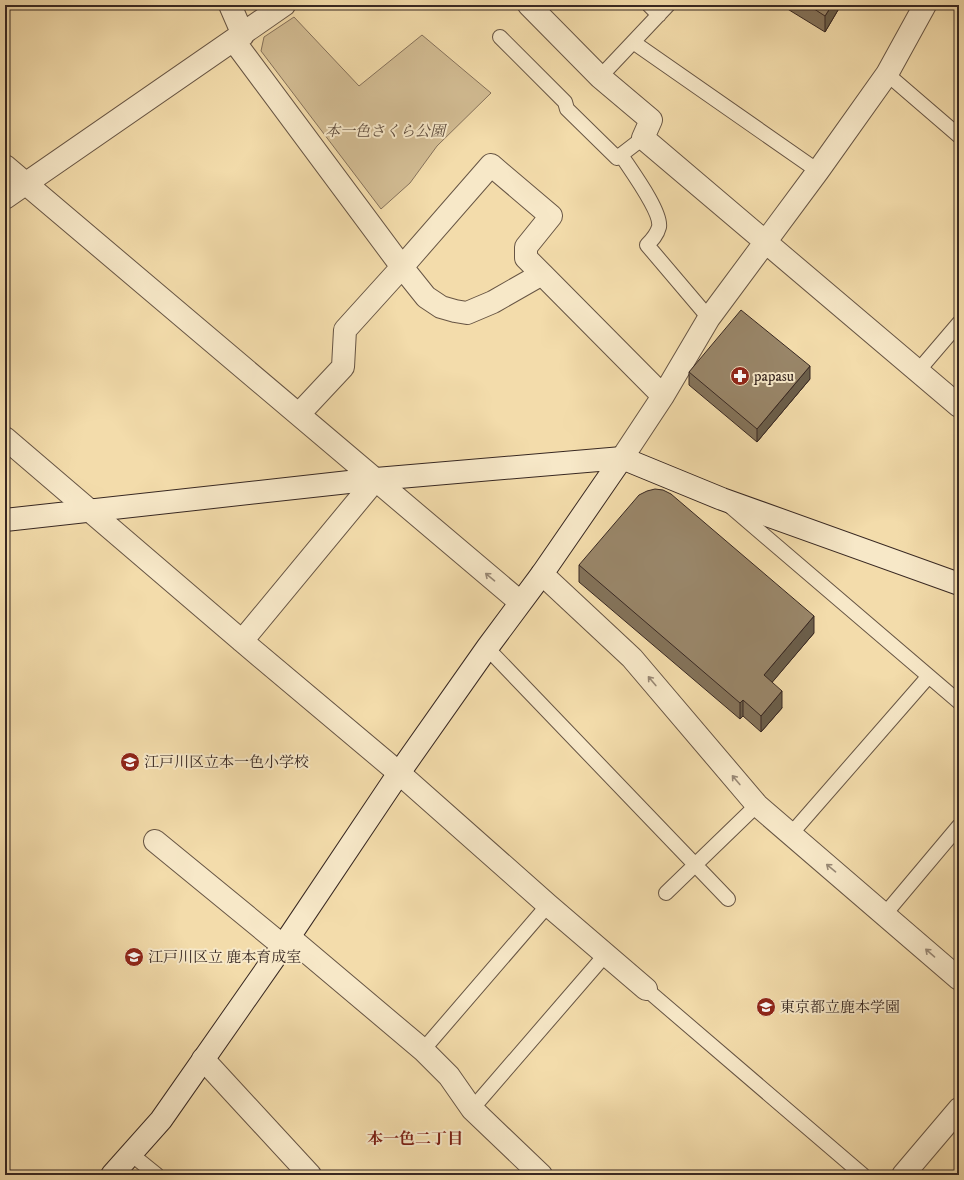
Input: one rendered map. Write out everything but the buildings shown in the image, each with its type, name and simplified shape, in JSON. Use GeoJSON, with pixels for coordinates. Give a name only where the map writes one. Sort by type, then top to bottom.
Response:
{"type":"FeatureCollection","features":[{"type":"Feature","properties":{"kind":"street"},"geometry":{"type":"LineString","coordinates":[[230,5],[238,38],[402,267],[426,297],[441,307],[467,313],[493,302],[542,274]]}},
{"type":"Feature","properties":{"kind":"street"},"geometry":{"type":"LineString","coordinates":[[5,198],[284,5]]}},
{"type":"Feature","properties":{"kind":"street"},"geometry":{"type":"LineString","coordinates":[[529,5],[600,77],[651,120],[643,138],[959,406]]}},
{"type":"Feature","properties":{"kind":"street"},"geometry":{"type":"LineString","coordinates":[[112,1175],[161,1120],[286,941],[399,773],[520,602],[542,574],[663,396],[709,318],[818,171],[887,74],[925,5]]}},
{"type":"Feature","properties":{"kind":"street"},"geometry":{"type":"LineString","coordinates":[[299,414],[343,367],[345,330],[491,165],[551,216],[526,247],[526,258],[663,396]]}},
{"type":"Feature","properties":{"kind":"street"},"geometry":{"type":"LineString","coordinates":[[5,166],[520,602]]}},
{"type":"Feature","properties":{"kind":"street"},"geometry":{"type":"LineString","coordinates":[[5,438],[399,773],[548,905],[646,989]]}},
{"type":"Feature","properties":{"kind":"street"},"geometry":{"type":"LineString","coordinates":[[5,520],[376,479],[622,458],[722,499],[959,584]]}},
{"type":"Feature","properties":{"kind":"street"},"geometry":{"type":"LineString","coordinates":[[242,641],[376,479]]}},
{"type":"Feature","properties":{"kind":"street"},"geometry":{"type":"LineString","coordinates":[[542,574],[632,658],[757,805],[959,979]]}},
{"type":"Feature","properties":{"kind":"street"},"geometry":{"type":"LineString","coordinates":[[155,841],[286,941],[423,1050],[449,1076],[472,1109],[541,1175]]}},
{"type":"Feature","properties":{"kind":"street"},"geometry":{"type":"LineString","coordinates":[[203,1059],[310,1175]]}},
{"type":"Feature","properties":{"kind":"street"},"geometry":{"type":"LineString","coordinates":[[903,1175],[959,1109]]}},
{"type":"Feature","properties":{"kind":"lane"},"geometry":{"type":"LineString","coordinates":[[600,77],[633,42],[658,8]]}},
{"type":"Feature","properties":{"kind":"lane"},"geometry":{"type":"LineString","coordinates":[[500,37],[565,102],[567,109],[617,158],[643,138]]}},
{"type":"Feature","properties":{"kind":"lane"},"geometry":{"type":"LineString","coordinates":[[633,42],[818,171]]}},
{"type":"Feature","properties":{"kind":"lane"},"geometry":{"type":"LineString","coordinates":[[887,74],[959,136]]}},
{"type":"Feature","properties":{"kind":"lane"},"geometry":{"type":"LineString","coordinates":[[621,155],[655,209],[659,226],[655,236],[647,246],[709,318]]}},
{"type":"Feature","properties":{"kind":"lane"},"geometry":{"type":"LineString","coordinates":[[918,371],[959,323]]}},
{"type":"Feature","properties":{"kind":"lane"},"geometry":{"type":"LineString","coordinates":[[722,499],[959,702]]}},
{"type":"Feature","properties":{"kind":"lane"},"geometry":{"type":"LineString","coordinates":[[487,648],[728,899]]}},
{"type":"Feature","properties":{"kind":"lane"},"geometry":{"type":"LineString","coordinates":[[792,834],[928,676]]}},
{"type":"Feature","properties":{"kind":"lane"},"geometry":{"type":"LineString","coordinates":[[666,893],[757,805]]}},
{"type":"Feature","properties":{"kind":"lane"},"geometry":{"type":"LineString","coordinates":[[885,914],[959,826]]}},
{"type":"Feature","properties":{"kind":"lane"},"geometry":{"type":"LineString","coordinates":[[423,1050],[548,905]]}},
{"type":"Feature","properties":{"kind":"lane"},"geometry":{"type":"LineString","coordinates":[[472,1109],[606,954]]}},
{"type":"Feature","properties":{"kind":"lane"},"geometry":{"type":"LineString","coordinates":[[646,989],[863,1175]]}},
{"type":"Feature","properties":{"kind":"lane"},"geometry":{"type":"LineString","coordinates":[[131,1154],[157,1175]]}},
{"type":"Feature","properties":{"kind":"green space","name":"本一色さくら公園"},"geometry":{"type":"Polygon","coordinates":[[[294,17],[359,86],[422,35],[491,93],[437,146],[410,183],[381,209],[261,51],[264,37],[294,17]]]}},
{"type":"Feature","properties":{"kind":"place","name":"papasu"},"geometry":{"type":"Point","coordinates":[740,376]}},
{"type":"Feature","properties":{"kind":"place","name":"江戸川区立本一色小学校"},"geometry":{"type":"Point","coordinates":[130,762]}},
{"type":"Feature","properties":{"kind":"place","name":"江戸川区立 鹿本育成室"},"geometry":{"type":"Point","coordinates":[134,957]}},
{"type":"Feature","properties":{"kind":"place","name":"東京都立鹿本学園"},"geometry":{"type":"Point","coordinates":[766,1007]}},
{"type":"Feature","properties":{"kind":"district","name":"本一色二丁目"},"geometry":{"type":"Point","coordinates":[415,1139]}}]}
